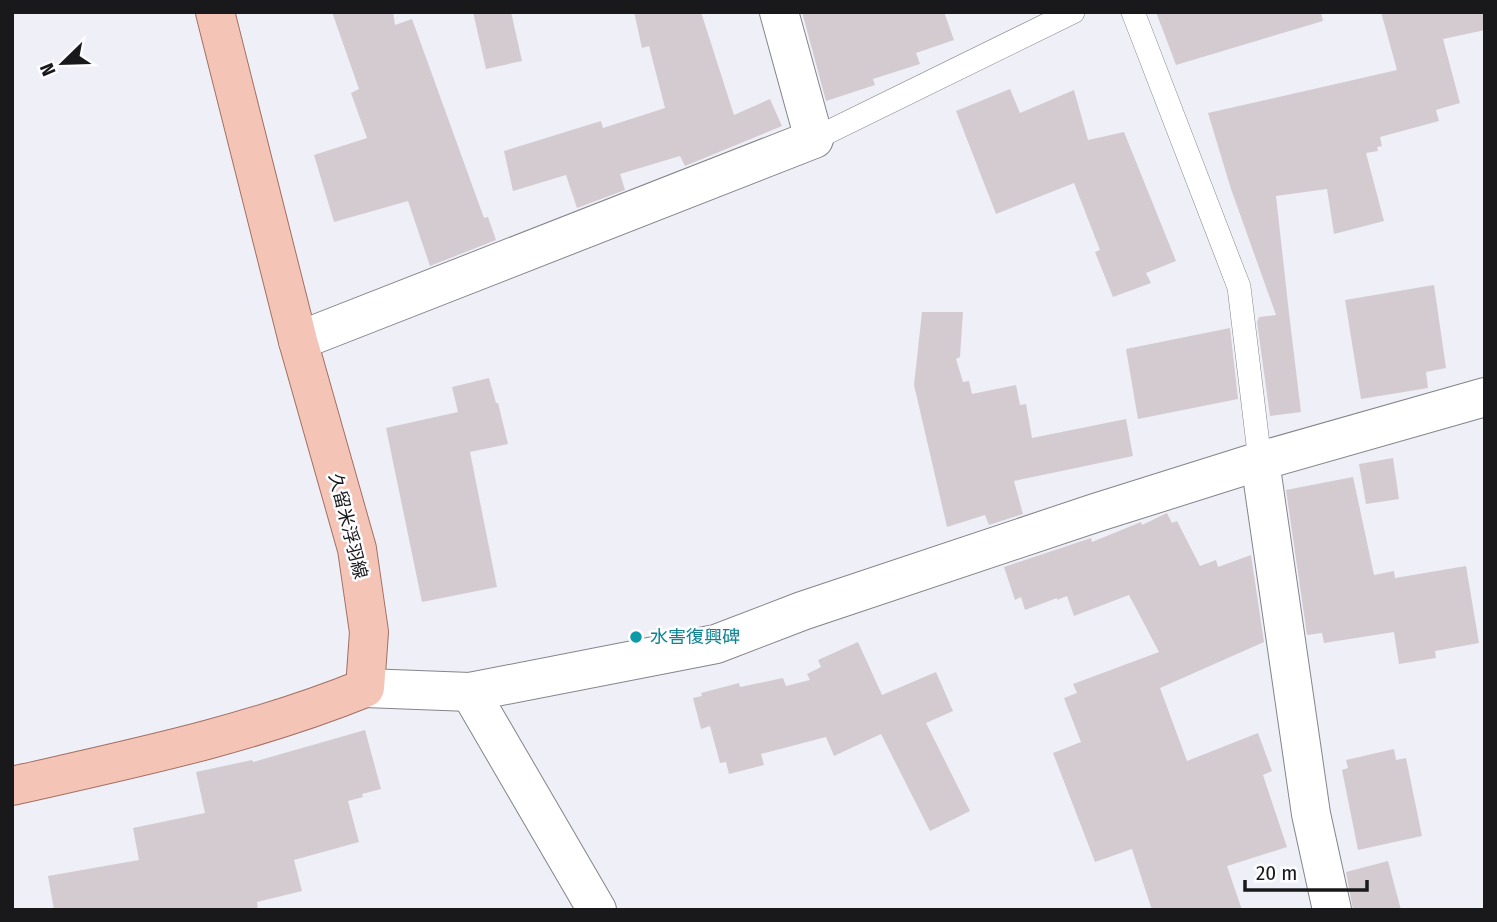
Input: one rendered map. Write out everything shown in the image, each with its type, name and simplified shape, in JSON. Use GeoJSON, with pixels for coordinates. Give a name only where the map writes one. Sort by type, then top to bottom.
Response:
{"type":"FeatureCollection","features":[{"type":"Feature","properties":{"kind":"main road","name":"久留米浮羽線"},"geometry":{"type":"LineString","coordinates":[[215,12],[298,341],[357,549],[369,632],[365,688]]}},
{"type":"Feature","properties":{"kind":"main road"},"geometry":{"type":"LineString","coordinates":[[12,786],[157,753],[310,710],[365,688]]}},
{"type":"Feature","properties":{"kind":"street"},"geometry":{"type":"LineString","coordinates":[[298,341],[814,139],[779,12]]}},
{"type":"Feature","properties":{"kind":"street"},"geometry":{"type":"LineString","coordinates":[[365,688],[470,692],[716,644],[802,611],[1259,461],[1485,397]]}},
{"type":"Feature","properties":{"kind":"street"},"geometry":{"type":"LineString","coordinates":[[1259,461],[1311,814],[1332,910]]}},
{"type":"Feature","properties":{"kind":"street"},"geometry":{"type":"LineString","coordinates":[[470,692],[597,910]]}},
{"type":"Feature","properties":{"kind":"lane"},"geometry":{"type":"LineString","coordinates":[[814,139],[1073,12]]}},
{"type":"Feature","properties":{"kind":"lane"},"geometry":{"type":"LineString","coordinates":[[1133,12],[1239,287],[1259,461]]}},
{"type":"Feature","properties":{"kind":"building"},"geometry":{"type":"Polygon","coordinates":[[[332,12],[393,12],[395,25],[412,19],[484,218],[488,217],[496,240],[430,266],[408,201],[334,222],[314,155],[367,138],[351,93],[359,89],[332,12]]]}},
{"type":"Feature","properties":{"kind":"building"},"geometry":{"type":"Polygon","coordinates":[[[473,12],[511,12],[522,61],[486,69],[473,12]]]}},
{"type":"Feature","properties":{"kind":"building"},"geometry":{"type":"Polygon","coordinates":[[[634,12],[701,12],[734,115],[770,99],[782,126],[685,166],[680,156],[620,174],[625,190],[577,208],[566,175],[513,191],[504,151],[601,121],[603,128],[665,108],[649,46],[642,48],[634,12]]]}},
{"type":"Feature","properties":{"kind":"building"},"geometry":{"type":"Polygon","coordinates":[[[802,12],[944,12],[954,40],[916,53],[920,64],[873,79],[875,85],[826,101],[802,12]]]}},
{"type":"Feature","properties":{"kind":"building"},"geometry":{"type":"Polygon","coordinates":[[[1156,12],[1321,12],[1323,21],[1176,65],[1156,12]]]}},
{"type":"Feature","properties":{"kind":"building"},"geometry":{"type":"Polygon","coordinates":[[[1381,12],[1485,12],[1485,30],[1443,39],[1460,103],[1436,110],[1439,121],[1380,137],[1382,146],[1377,147],[1378,151],[1366,153],[1384,221],[1334,234],[1327,189],[1276,196],[1301,412],[1270,416],[1257,322],[1259,317],[1276,315],[1231,189],[1208,113],[1397,70],[1381,12]]]}},
{"type":"Feature","properties":{"kind":"building"},"geometry":{"type":"Polygon","coordinates":[[[1010,89],[1020,113],[1074,90],[1088,140],[1124,132],[1176,261],[1146,273],[1151,283],[1113,297],[1095,252],[1100,250],[1074,183],[996,214],[956,111],[1010,89]]]}},
{"type":"Feature","properties":{"kind":"building"},"geometry":{"type":"Polygon","coordinates":[[[1434,285],[1446,368],[1426,372],[1428,388],[1361,399],[1345,300],[1434,285]]]}},
{"type":"Feature","properties":{"kind":"building"},"geometry":{"type":"Polygon","coordinates":[[[922,312],[963,312],[960,357],[956,359],[963,382],[969,381],[972,394],[1016,385],[1020,405],[1026,404],[1032,438],[1126,419],[1133,456],[1014,481],[1023,514],[989,525],[985,515],[947,527],[914,385],[922,312]]]}},
{"type":"Feature","properties":{"kind":"building"},"geometry":{"type":"Polygon","coordinates":[[[1230,328],[1238,399],[1138,419],[1126,349],[1230,328]]]}},
{"type":"Feature","properties":{"kind":"building"},"geometry":{"type":"Polygon","coordinates":[[[489,378],[508,444],[470,452],[497,587],[422,602],[386,428],[458,412],[452,387],[489,378]]]}},
{"type":"Feature","properties":{"kind":"building"},"geometry":{"type":"Polygon","coordinates":[[[1393,458],[1399,499],[1366,504],[1359,464],[1393,458]]]}},
{"type":"Feature","properties":{"kind":"building"},"geometry":{"type":"Polygon","coordinates":[[[1353,477],[1374,575],[1394,571],[1395,578],[1466,566],[1479,643],[1435,651],[1436,658],[1399,664],[1394,632],[1324,643],[1322,633],[1307,635],[1286,490],[1353,477]]]}},
{"type":"Feature","properties":{"kind":"building"},"geometry":{"type":"Polygon","coordinates":[[[1167,513],[1172,523],[1177,521],[1200,566],[1216,560],[1218,567],[1251,555],[1264,642],[1160,688],[1187,761],[1258,733],[1272,771],[1263,775],[1287,847],[1227,866],[1242,910],[1152,910],[1132,849],[1095,862],[1053,753],[1081,742],[1064,698],[1077,693],[1073,684],[1159,652],[1129,595],[1074,616],[1067,596],[1025,610],[1021,597],[1015,600],[1004,567],[1091,538],[1092,542],[1141,522],[1142,525],[1167,513]]]}},
{"type":"Feature","properties":{"kind":"building"},"geometry":{"type":"Polygon","coordinates":[[[858,642],[882,695],[936,672],[953,711],[926,723],[970,811],[930,831],[881,734],[834,756],[826,737],[761,754],[764,765],[729,774],[726,762],[720,763],[710,726],[701,729],[693,698],[702,696],[701,693],[739,683],[740,687],[783,678],[786,686],[810,680],[807,674],[821,667],[818,660],[858,642]]]}},
{"type":"Feature","properties":{"kind":"building"},"geometry":{"type":"Polygon","coordinates":[[[365,730],[381,789],[348,801],[359,842],[294,860],[302,891],[257,902],[258,910],[54,910],[48,876],[139,860],[133,828],[205,813],[196,772],[252,760],[253,762],[365,730]]]}},
{"type":"Feature","properties":{"kind":"building"},"geometry":{"type":"Polygon","coordinates":[[[1394,749],[1396,760],[1406,758],[1422,836],[1358,850],[1342,770],[1348,768],[1346,760],[1394,749]]]}},
{"type":"Feature","properties":{"kind":"building"},"geometry":{"type":"Polygon","coordinates":[[[1388,861],[1401,910],[1353,910],[1346,872],[1388,861]]]}},
{"type":"Feature","properties":{"kind":"place","name":"水害復興碑"},"geometry":{"type":"Point","coordinates":[636,637]}}]}
